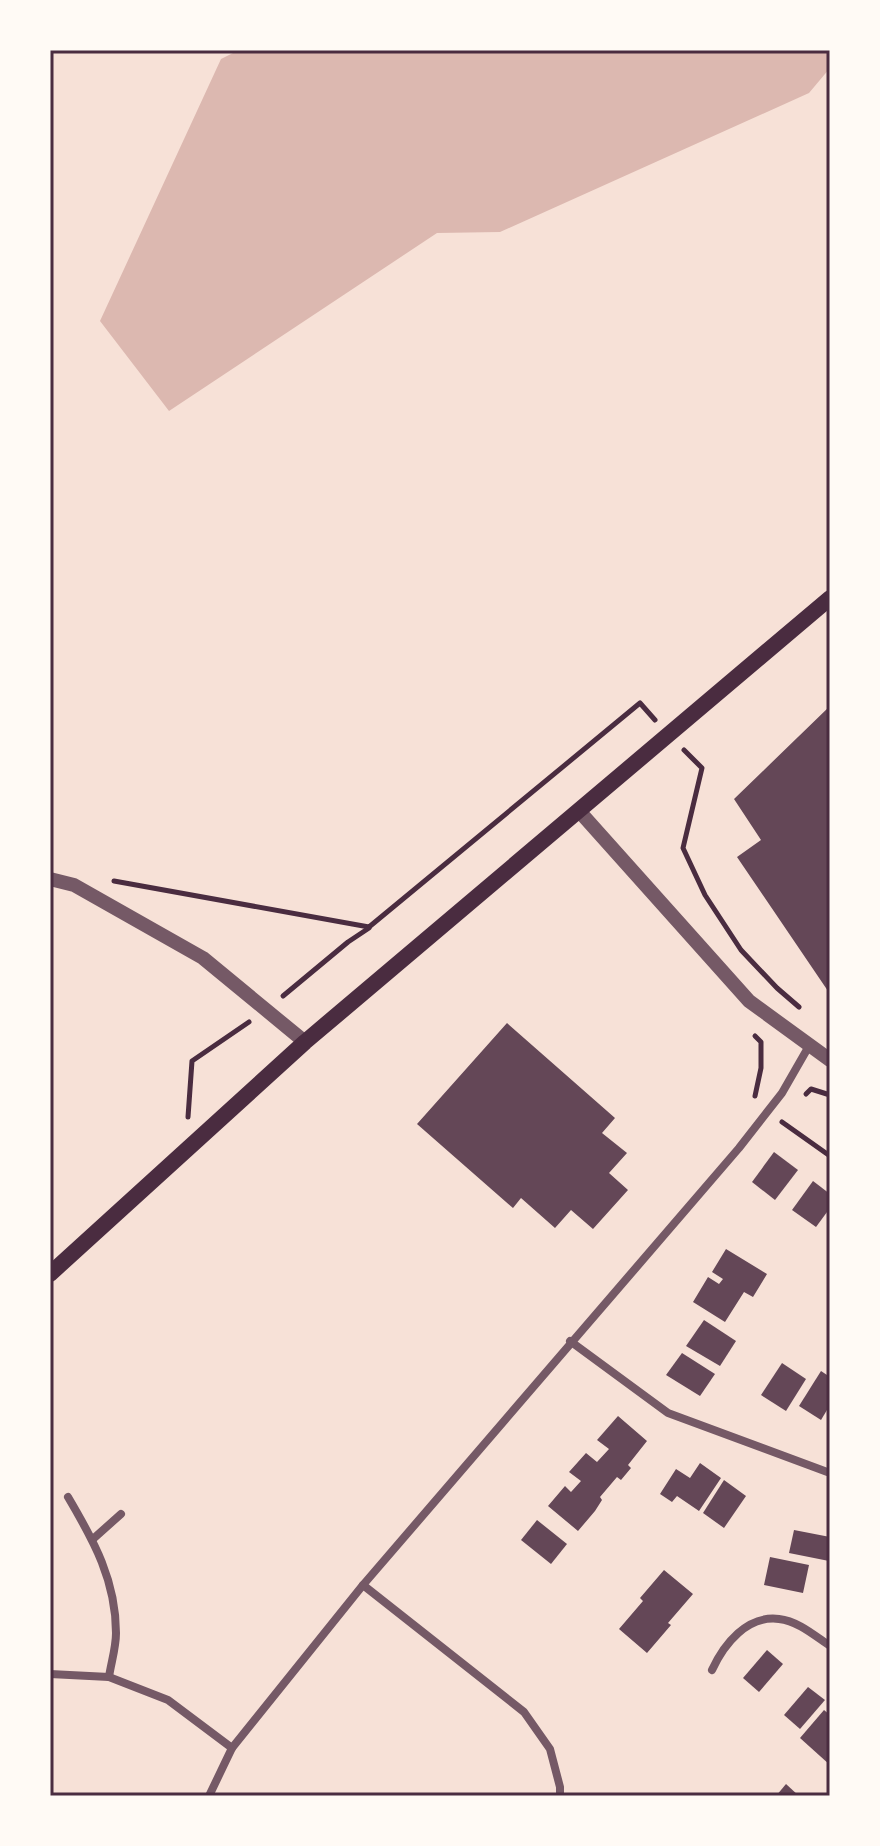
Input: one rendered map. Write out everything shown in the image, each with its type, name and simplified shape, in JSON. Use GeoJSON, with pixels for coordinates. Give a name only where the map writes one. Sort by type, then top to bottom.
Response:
{"type":"FeatureCollection","features":[{"type":"Feature","properties":{"kind":"main road"},"geometry":{"type":"LineString","coordinates":[[50,1274],[305,1042],[830,598]]}},
{"type":"Feature","properties":{"kind":"street"},"geometry":{"type":"LineString","coordinates":[[580,812],[749,1001],[830,1060]]}},
{"type":"Feature","properties":{"kind":"street"},"geometry":{"type":"LineString","coordinates":[[50,879],[74,885],[203,958],[305,1042]]}},
{"type":"Feature","properties":{"kind":"street"},"geometry":{"type":"LineString","coordinates":[[209,1796],[232,1748],[363,1585],[739,1148],[782,1093],[809,1046]]}},
{"type":"Feature","properties":{"kind":"street"},"geometry":{"type":"LineString","coordinates":[[570,1341],[668,1413],[830,1473]]}},
{"type":"Feature","properties":{"kind":"street"},"geometry":{"type":"LineString","coordinates":[[68,1497],[93,1539],[112,1592],[116,1636],[109,1677]]}},
{"type":"Feature","properties":{"kind":"street"},"geometry":{"type":"LineString","coordinates":[[93,1539],[121,1514]]}},
{"type":"Feature","properties":{"kind":"street"},"geometry":{"type":"LineString","coordinates":[[363,1585],[524,1712],[550,1749],[560,1796]]}},
{"type":"Feature","properties":{"kind":"street"},"geometry":{"type":"LineString","coordinates":[[712,1670],[721,1651],[748,1624],[778,1619],[804,1628],[829,1644]]}},
{"type":"Feature","properties":{"kind":"street"},"geometry":{"type":"LineString","coordinates":[[50,1674],[109,1677],[168,1700],[232,1748]]}},
{"type":"Feature","properties":{"kind":"lane"},"geometry":{"type":"LineString","coordinates":[[50,656],[50,664]]}},
{"type":"Feature","properties":{"kind":"path"},"geometry":{"type":"LineString","coordinates":[[74,885],[104,879],[369,927],[640,703],[702,768],[683,848],[705,895],[741,950],[777,988],[809,1015]]}},
{"type":"Feature","properties":{"kind":"path"},"geometry":{"type":"LineString","coordinates":[[752,1033],[761,1042],[761,1068],[755,1096],[768,1111],[830,1156]]}},
{"type":"Feature","properties":{"kind":"shaded area"},"geometry":{"type":"Polygon","coordinates":[[[239,50],[830,50],[830,68],[809,93],[500,232],[437,233],[169,411],[100,321],[221,59],[239,50]]]}},
{"type":"Feature","properties":{"kind":"building"},"geometry":{"type":"Polygon","coordinates":[[[830,706],[830,994],[737,857],[761,840],[734,799],[830,706]]]}},
{"type":"Feature","properties":{"kind":"building"},"geometry":{"type":"Polygon","coordinates":[[[507,1023],[615,1118],[602,1133],[627,1153],[609,1173],[628,1190],[593,1229],[571,1210],[555,1228],[521,1198],[513,1208],[417,1124],[507,1023]]]}},
{"type":"Feature","properties":{"kind":"building"},"geometry":{"type":"Polygon","coordinates":[[[774,1152],[798,1170],[775,1200],[752,1182],[774,1152]]]}},
{"type":"Feature","properties":{"kind":"building"},"geometry":{"type":"Polygon","coordinates":[[[813,1181],[830,1194],[830,1208],[816,1227],[792,1210],[813,1181]]]}},
{"type":"Feature","properties":{"kind":"building"},"geometry":{"type":"Polygon","coordinates":[[[726,1249],[767,1274],[753,1297],[744,1292],[725,1322],[693,1302],[708,1277],[719,1284],[723,1279],[712,1272],[726,1249]]]}},
{"type":"Feature","properties":{"kind":"building"},"geometry":{"type":"Polygon","coordinates":[[[704,1320],[736,1341],[720,1366],[686,1346],[704,1320]]]}},
{"type":"Feature","properties":{"kind":"building"},"geometry":{"type":"Polygon","coordinates":[[[682,1353],[715,1374],[700,1396],[666,1375],[682,1353]]]}},
{"type":"Feature","properties":{"kind":"building"},"geometry":{"type":"Polygon","coordinates":[[[782,1363],[806,1379],[786,1411],[761,1395],[782,1363]]]}},
{"type":"Feature","properties":{"kind":"building"},"geometry":{"type":"Polygon","coordinates":[[[821,1371],[830,1377],[830,1405],[821,1420],[799,1406],[821,1371]]]}},
{"type":"Feature","properties":{"kind":"building"},"geometry":{"type":"Polygon","coordinates":[[[618,1416],[647,1441],[628,1465],[631,1468],[621,1480],[617,1477],[600,1497],[602,1500],[595,1511],[578,1531],[548,1506],[565,1486],[571,1492],[581,1481],[569,1472],[586,1453],[597,1462],[609,1449],[597,1440],[618,1416]]]}},
{"type":"Feature","properties":{"kind":"building"},"geometry":{"type":"Polygon","coordinates":[[[700,1463],[721,1478],[699,1511],[677,1496],[672,1502],[660,1494],[676,1469],[690,1478],[700,1463]]]}},
{"type":"Feature","properties":{"kind":"building"},"geometry":{"type":"Polygon","coordinates":[[[724,1480],[746,1496],[724,1528],[703,1513],[724,1480]]]}},
{"type":"Feature","properties":{"kind":"building"},"geometry":{"type":"Polygon","coordinates":[[[537,1520],[567,1544],[551,1564],[521,1540],[537,1520]]]}},
{"type":"Feature","properties":{"kind":"building"},"geometry":{"type":"Polygon","coordinates":[[[794,1530],[830,1537],[829,1561],[789,1553],[794,1530]]]}},
{"type":"Feature","properties":{"kind":"building"},"geometry":{"type":"Polygon","coordinates":[[[770,1557],[809,1565],[803,1593],[764,1585],[770,1557]]]}},
{"type":"Feature","properties":{"kind":"building"},"geometry":{"type":"Polygon","coordinates":[[[664,1570],[693,1594],[647,1653],[619,1629],[664,1570]]]}},
{"type":"Feature","properties":{"kind":"building"},"geometry":{"type":"Polygon","coordinates":[[[767,1650],[783,1664],[759,1692],[743,1678],[767,1650]]]}},
{"type":"Feature","properties":{"kind":"building"},"geometry":{"type":"Polygon","coordinates":[[[808,1687],[825,1700],[800,1729],[784,1715],[808,1687]]]}},
{"type":"Feature","properties":{"kind":"building"},"geometry":{"type":"Polygon","coordinates":[[[824,1710],[830,1715],[830,1765],[800,1738],[824,1710]]]}},
{"type":"Feature","properties":{"kind":"building"},"geometry":{"type":"Polygon","coordinates":[[[786,1784],[799,1796],[776,1796],[786,1784]]]}}]}
